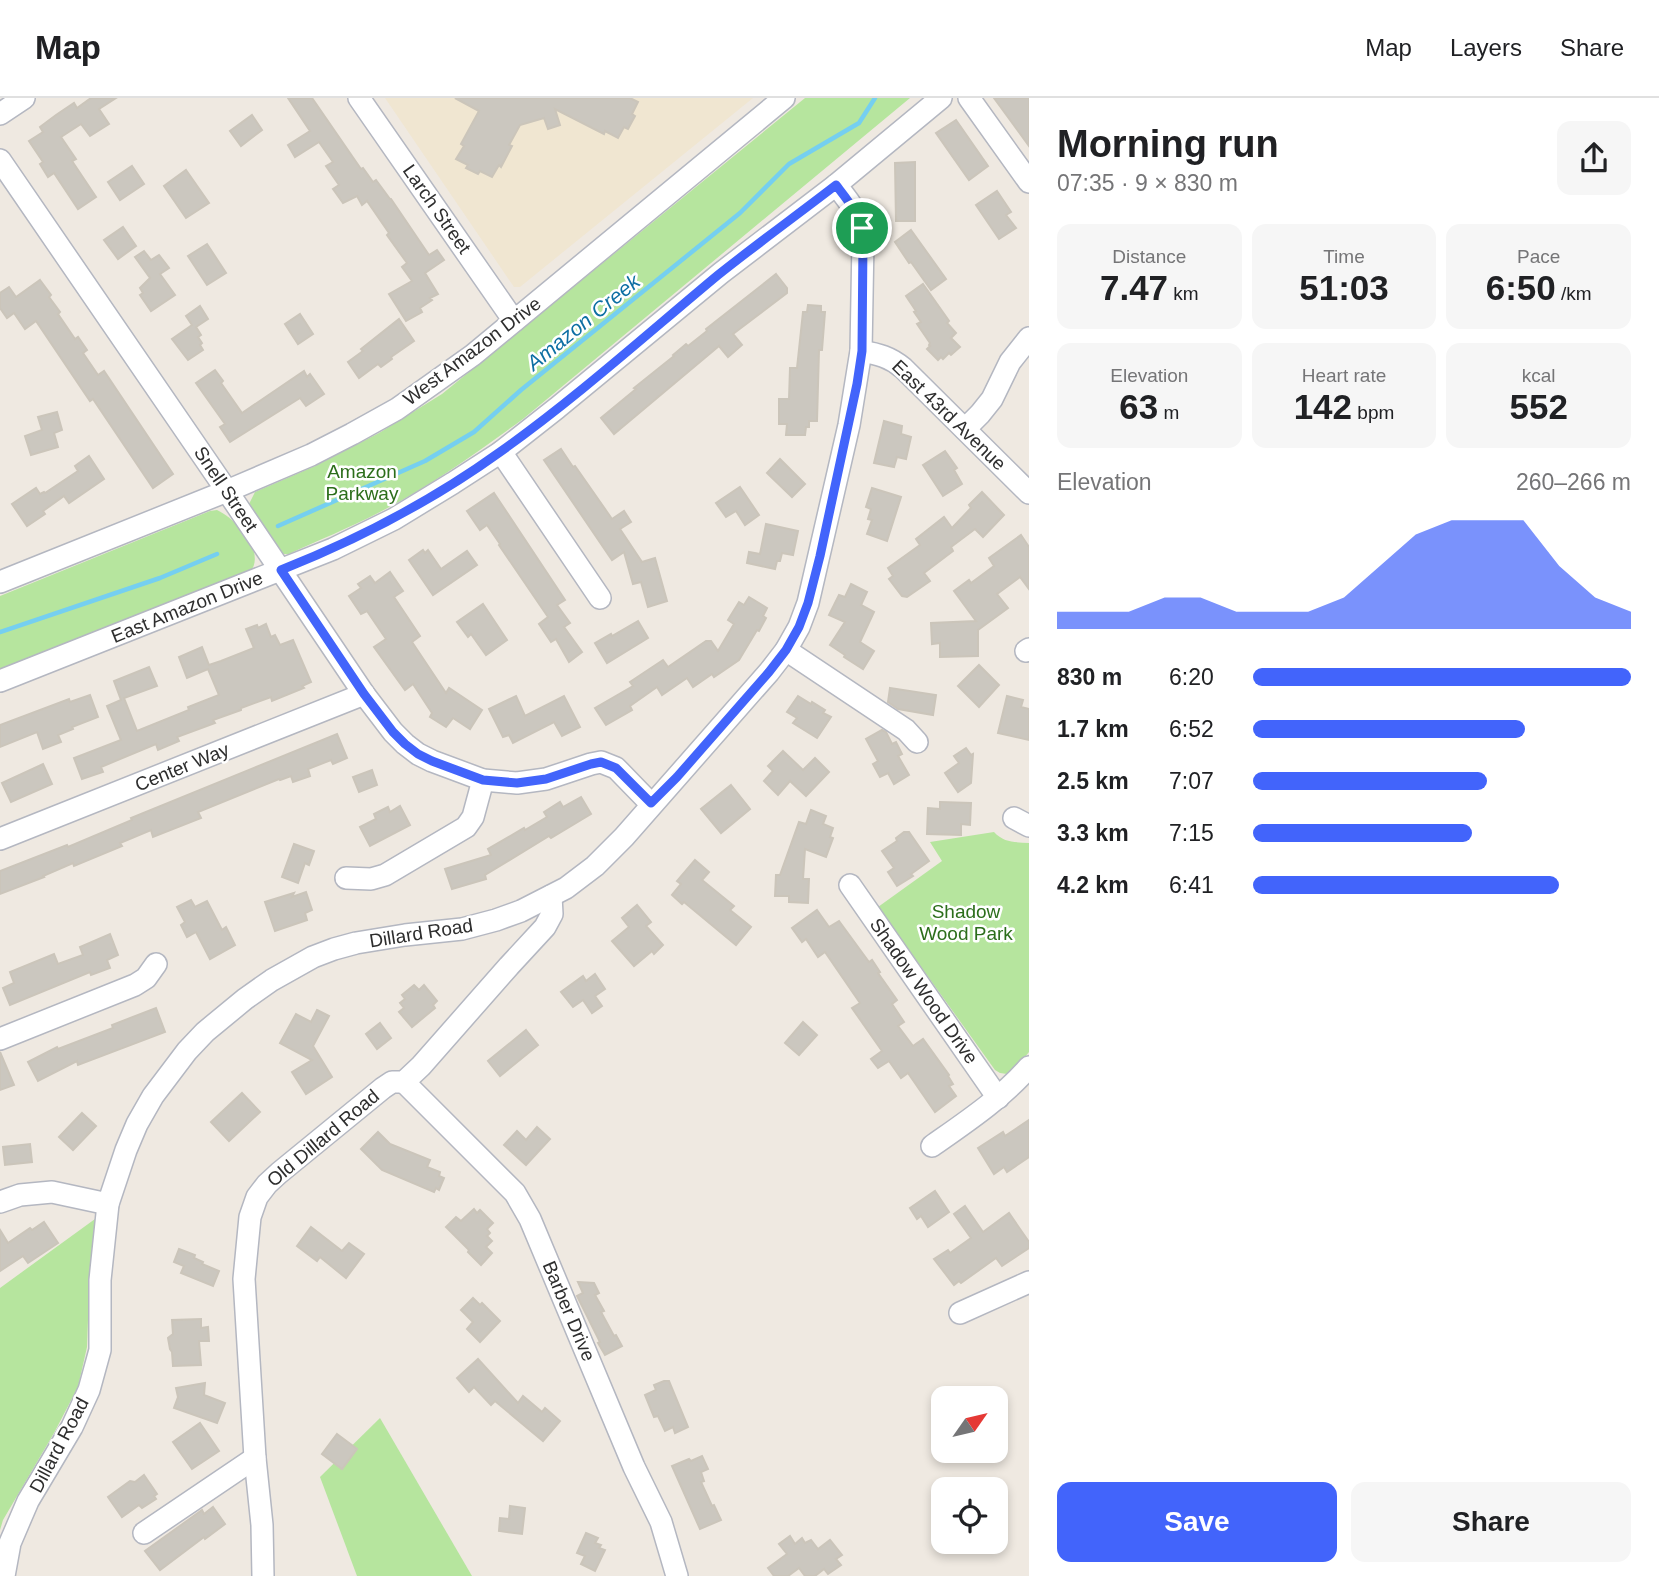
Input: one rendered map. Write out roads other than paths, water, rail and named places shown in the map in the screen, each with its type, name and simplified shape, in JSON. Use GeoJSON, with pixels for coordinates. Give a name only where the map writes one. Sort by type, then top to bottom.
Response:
{"type":"FeatureCollection","features":[{"type":"Feature","properties":{"kind":"street"},"geometry":{"type":"LineString","coordinates":[[0,114],[24,98]]}},
{"type":"Feature","properties":{"kind":"street","name":"Larch Street"},"geometry":{"type":"LineString","coordinates":[[359,98],[514,321]]}},
{"type":"Feature","properties":{"kind":"street","name":"West Amazon Drive"},"geometry":{"type":"LineString","coordinates":[[0,582],[311,455],[397,409],[474,355],[784,98]]}},
{"type":"Feature","properties":{"kind":"street","name":"East Amazon Drive"},"geometry":{"type":"LineString","coordinates":[[0,681],[333,549],[394,519],[453,483],[501,452],[557,408],[941,98]]}},
{"type":"Feature","properties":{"kind":"street"},"geometry":{"type":"LineString","coordinates":[[969,98],[1029,183]]}},
{"type":"Feature","properties":{"kind":"street","name":"Snell Street"},"geometry":{"type":"LineString","coordinates":[[0,160],[364,694],[405,744],[432,761],[483,780],[527,782],[601,762],[616,768],[651,803]]}},
{"type":"Feature","properties":{"kind":"street","name":"Dillard Road"},"geometry":{"type":"LineString","coordinates":[[4,1576],[10,1543],[28,1501],[72,1427],[89,1390],[100,1350],[100,1280],[108,1204],[137,1124],[170,1072],[205,1032],[234,1007],[272,980],[313,957],[334,949],[380,939],[462,929],[496,920],[551,896],[579,878],[624,837],[786,650],[808,603],[820,556],[849,425],[862,351],[862,228],[859,217],[836,185]]}},
{"type":"Feature","properties":{"kind":"street"},"geometry":{"type":"LineString","coordinates":[[965,429],[992,399],[1010,362],[1029,338]]}},
{"type":"Feature","properties":{"kind":"street","name":"East 43rd Avenue"},"geometry":{"type":"LineString","coordinates":[[862,351],[894,360],[1029,493]]}},
{"type":"Feature","properties":{"kind":"street"},"geometry":{"type":"LineString","coordinates":[[501,452],[600,598]]}},
{"type":"Feature","properties":{"kind":"street"},"geometry":{"type":"LineString","coordinates":[[786,650],[906,730],[917,742]]}},
{"type":"Feature","properties":{"kind":"street","name":"Center Way"},"geometry":{"type":"LineString","coordinates":[[0,839],[364,694]]}},
{"type":"Feature","properties":{"kind":"street"},"geometry":{"type":"LineString","coordinates":[[346,878],[371,879],[384,875],[466,827],[474,817],[483,780]]}},
{"type":"Feature","properties":{"kind":"street","name":"Shadow Wood Drive"},"geometry":{"type":"LineString","coordinates":[[850,885],[998,1098]]}},
{"type":"Feature","properties":{"kind":"street","name":"Old Dillard Road"},"geometry":{"type":"LineString","coordinates":[[263,1576],[262,1525],[244,1279],[250,1217],[257,1197],[279,1173],[383,1088],[392,1082],[404,1082],[421,1066],[545,927],[552,914],[551,896]]}},
{"type":"Feature","properties":{"kind":"street"},"geometry":{"type":"LineString","coordinates":[[0,1039],[135,985],[146,978],[156,964]]}},
{"type":"Feature","properties":{"kind":"street"},"geometry":{"type":"LineString","coordinates":[[932,1146],[998,1098],[1029,1068]]}},
{"type":"Feature","properties":{"kind":"street","name":"Barber Drive"},"geometry":{"type":"LineString","coordinates":[[404,1082],[515,1193],[530,1219],[634,1467],[662,1522],[677,1576]]}},
{"type":"Feature","properties":{"kind":"street"},"geometry":{"type":"LineString","coordinates":[[0,1202],[20,1195],[52,1192],[108,1204]]}},
{"type":"Feature","properties":{"kind":"street"},"geometry":{"type":"LineString","coordinates":[[960,1313],[1029,1282]]}},
{"type":"Feature","properties":{"kind":"street"},"geometry":{"type":"LineString","coordinates":[[144,1533],[255,1458]]}},
{"type":"Feature","properties":{"kind":"waterway","name":"Amazon Creek"},"geometry":{"type":"LineString","coordinates":[[278,526],[425,461],[474,432],[521,390],[740,213],[789,164],[859,123],[875,98]]}},
{"type":"Feature","properties":{"kind":"waterway","name":"Amazon Creek"},"geometry":{"type":"LineString","coordinates":[[0,632],[160,578],[217,554]]}},
{"type":"Feature","properties":{"kind":"park label","name":"Amazon Parkway"},"geometry":{"type":"Point","coordinates":[362,482]}},
{"type":"Feature","properties":{"kind":"park label","name":"Shadow Wood Park"},"geometry":{"type":"Point","coordinates":[966,922]}}]}
